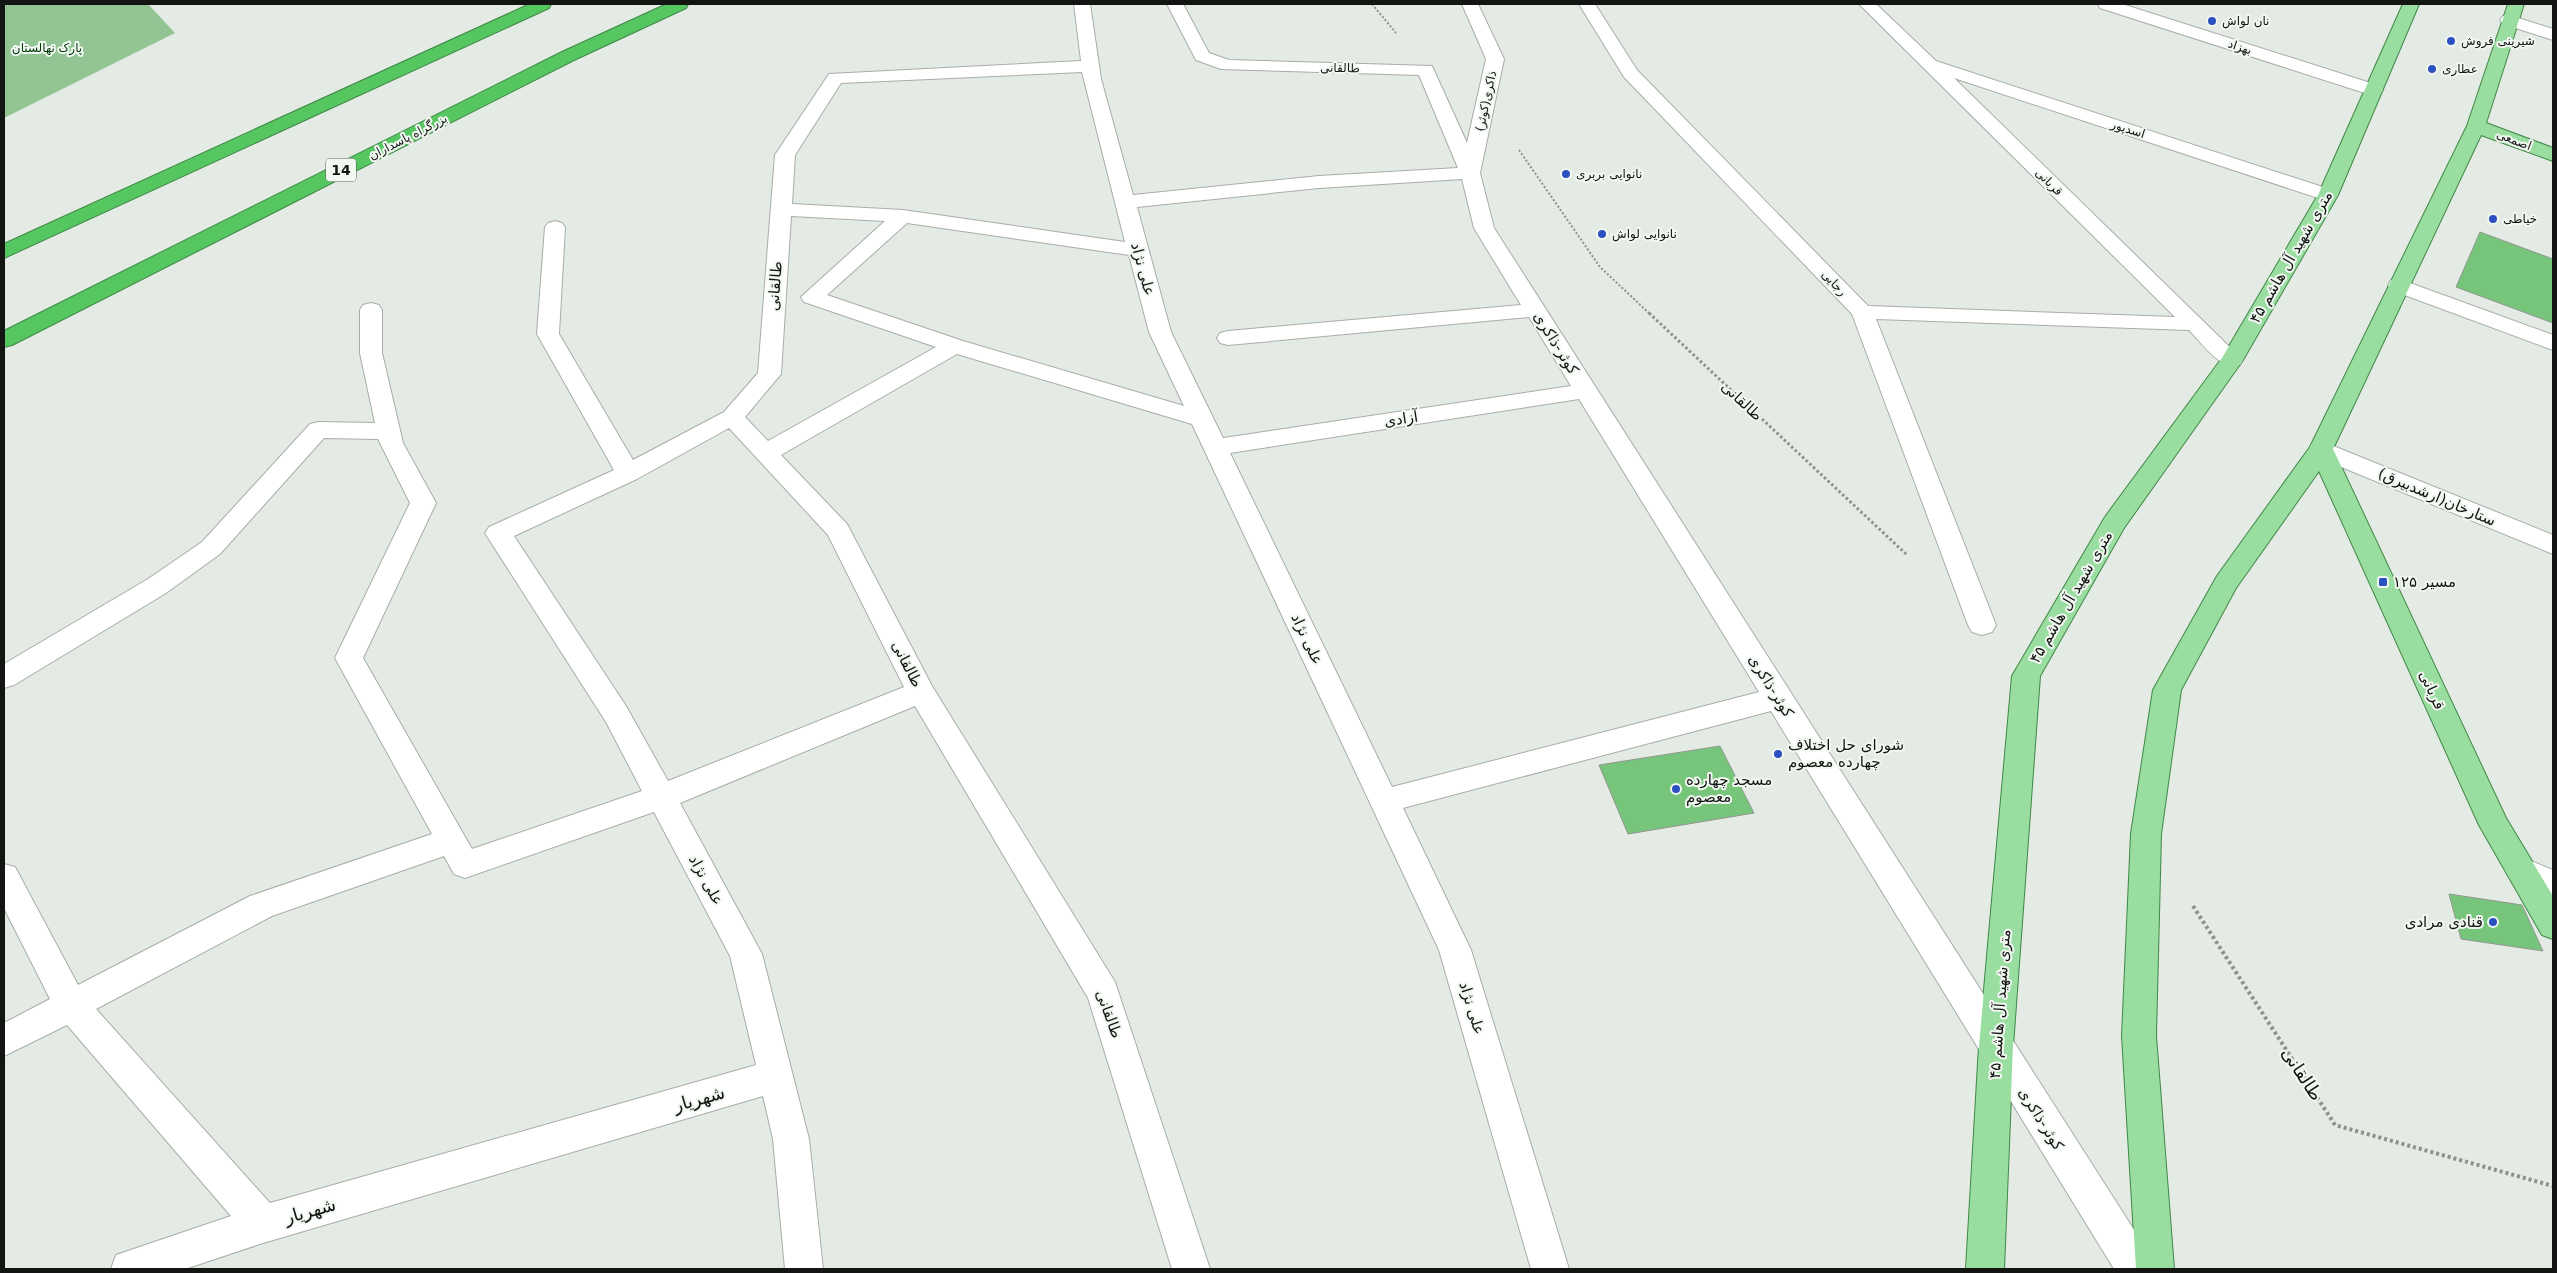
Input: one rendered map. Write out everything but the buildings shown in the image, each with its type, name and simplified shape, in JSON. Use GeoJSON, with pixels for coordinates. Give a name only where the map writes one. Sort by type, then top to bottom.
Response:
{"type":"FeatureCollection","features":[{"type":"Feature","properties":{"kind":"highway"},"geometry":{"type":"LineString","coordinates":[[4,252],[543,4]]}},
{"type":"Feature","properties":{"kind":"highway","name":"بزرگراه پاسداران"},"geometry":{"type":"LineString","coordinates":[[4,340],[568,56],[680,4]]}},
{"type":"Feature","properties":{"kind":"main road","name":"۴۵ متری شهید آل هاشم"},"geometry":{"type":"LineString","coordinates":[[1985,1269],[1996,1046],[2026,676],[2114,523],[2232,360],[2328,195],[2412,4]]}},
{"type":"Feature","properties":{"kind":"main road"},"geometry":{"type":"LineString","coordinates":[[2155,1269],[2139,1036],[2146,834],[2167,690],[2226,583],[2322,449],[2476,126],[2513,12]]}},
{"type":"Feature","properties":{"kind":"main road","name":"اصمعی"},"geometry":{"type":"LineString","coordinates":[[2476,126],[2553,155]]}},
{"type":"Feature","properties":{"kind":"main road","name":"قربانی"},"geometry":{"type":"LineString","coordinates":[[2322,449],[2494,825],[2553,925]]}},
{"type":"Feature","properties":{"kind":"street","name":"علی نژاد"},"geometry":{"type":"LineString","coordinates":[[1082,4],[1090,66],[1160,332],[1455,950],[1550,1269]]}},
{"type":"Feature","properties":{"kind":"street","name":"طالقانی"},"geometry":{"type":"LineString","coordinates":[[1175,4],[1202,56],[1226,65],[1426,70],[1470,172]]}},
{"type":"Feature","properties":{"kind":"street","name":"ذاکری(کوثر)"},"geometry":{"type":"LineString","coordinates":[[1470,4],[1495,59],[1470,172]]}},
{"type":"Feature","properties":{"kind":"street","name":"رجایی"},"geometry":{"type":"LineString","coordinates":[[1587,4],[1630,73],[1862,312],[1982,625]]}},
{"type":"Feature","properties":{"kind":"street","name":"قربانی"},"geometry":{"type":"LineString","coordinates":[[1866,4],[2232,360]]}},
{"type":"Feature","properties":{"kind":"street","name":"بهزاد"},"geometry":{"type":"LineString","coordinates":[[2106,4],[2374,90]]}},
{"type":"Feature","properties":{"kind":"street"},"geometry":{"type":"LineString","coordinates":[[2513,12],[2553,35]]}},
{"type":"Feature","properties":{"kind":"street","name":"اسدپور"},"geometry":{"type":"LineString","coordinates":[[1928,64],[2328,195]]}},
{"type":"Feature","properties":{"kind":"street","name":"طالقانی"},"geometry":{"type":"LineString","coordinates":[[1090,66],[835,78],[785,155],[769,374],[732,417],[838,530],[921,692],[1104,993],[1191,1269]]}},
{"type":"Feature","properties":{"kind":"street"},"geometry":{"type":"LineString","coordinates":[[1125,202],[1319,182],[1470,172]]}},
{"type":"Feature","properties":{"kind":"street","name":"کوثر-ذاکری"},"geometry":{"type":"LineString","coordinates":[[1470,172],[1484,228],[2136,1269]]}},
{"type":"Feature","properties":{"kind":"street"},"geometry":{"type":"LineString","coordinates":[[781,209],[903,216],[1138,250]]}},
{"type":"Feature","properties":{"kind":"street"},"geometry":{"type":"LineString","coordinates":[[903,216],[812,297],[955,346],[1202,419]]}},
{"type":"Feature","properties":{"kind":"street"},"geometry":{"type":"LineString","coordinates":[[555,227],[548,334],[628,473],[732,417]]}},
{"type":"Feature","properties":{"kind":"street"},"geometry":{"type":"LineString","coordinates":[[2399,285],[2553,343]]}},
{"type":"Feature","properties":{"kind":"street"},"geometry":{"type":"LineString","coordinates":[[371,310],[371,353],[388,431],[391,442],[423,502],[349,658],[465,865],[661,797],[921,692]]}},
{"type":"Feature","properties":{"kind":"street"},"geometry":{"type":"LineString","coordinates":[[1228,338],[1535,310]]}},
{"type":"Feature","properties":{"kind":"street"},"geometry":{"type":"LineString","coordinates":[[1862,312],[2194,324]]}},
{"type":"Feature","properties":{"kind":"street"},"geometry":{"type":"LineString","coordinates":[[766,453],[955,346]]}},
{"type":"Feature","properties":{"kind":"street","name":"آزادی"},"geometry":{"type":"LineString","coordinates":[[1215,446],[1586,391]]}},
{"type":"Feature","properties":{"kind":"street"},"geometry":{"type":"LineString","coordinates":[[4,677],[157,586],[210,548],[318,430],[388,431]]}},
{"type":"Feature","properties":{"kind":"street","name":"ستارخان(ارشدبیرق)"},"geometry":{"type":"LineString","coordinates":[[2322,449],[2553,545]]}},
{"type":"Feature","properties":{"kind":"street","name":"علی نژاد"},"geometry":{"type":"LineString","coordinates":[[628,473],[498,533],[616,714],[746,954],[791,1139],[804,1269]]}},
{"type":"Feature","properties":{"kind":"street"},"geometry":{"type":"LineString","coordinates":[[1384,801],[1779,698]]}},
{"type":"Feature","properties":{"kind":"street"},"geometry":{"type":"LineString","coordinates":[[4,1040],[261,906],[452,840]]}},
{"type":"Feature","properties":{"kind":"street"},"geometry":{"type":"LineString","coordinates":[[2521,870],[2553,884]]}},
{"type":"Feature","properties":{"kind":"street"},"geometry":{"type":"LineString","coordinates":[[4,877],[71,1005],[263,1224]]}},
{"type":"Feature","properties":{"kind":"street","name":"شهریار"},"geometry":{"type":"LineString","coordinates":[[130,1269],[263,1224],[776,1076]]}},
{"type":"Feature","properties":{"kind":"path","name":"طالقانی"},"geometry":{"type":"LineString","coordinates":[[1486,103],[1600,267],[1910,558]]}},
{"type":"Feature","properties":{"kind":"path","name":"طالقانی"},"geometry":{"type":"LineString","coordinates":[[2189,900],[2336,1125],[2553,1186]]}},
{"type":"Feature","properties":{"kind":"green space","name":"پارک نهالستان"},"geometry":{"type":"Polygon","coordinates":[[[4,4],[148,4],[175,33],[4,118],[4,4]]]}},
{"type":"Feature","properties":{"kind":"place","name":"نان لواش"},"geometry":{"type":"Point","coordinates":[2212,21]}},
{"type":"Feature","properties":{"kind":"place","name":"شیرینی فروش"},"geometry":{"type":"Point","coordinates":[2451,41]}},
{"type":"Feature","properties":{"kind":"place","name":"عطاری"},"geometry":{"type":"Point","coordinates":[2432,69]}},
{"type":"Feature","properties":{"kind":"place","name":"نانوایی بربری"},"geometry":{"type":"Point","coordinates":[1566,174]}},
{"type":"Feature","properties":{"kind":"place","name":"خیاطی"},"geometry":{"type":"Point","coordinates":[2493,219]}},
{"type":"Feature","properties":{"kind":"place","name":"نانوایی لواش"},"geometry":{"type":"Point","coordinates":[1602,234]}},
{"type":"Feature","properties":{"kind":"place","name":"مسیر ۱۲۵"},"geometry":{"type":"Point","coordinates":[2383,582]}},
{"type":"Feature","properties":{"kind":"place","name":"شورای حل اختلاف چهارده معصوم"},"geometry":{"type":"Point","coordinates":[1778,754]}},
{"type":"Feature","properties":{"kind":"place","name":"مسجد چهارده معصوم"},"geometry":{"type":"Point","coordinates":[1676,789]}},
{"type":"Feature","properties":{"kind":"place","name":"قنادی مرادی"},"geometry":{"type":"Point","coordinates":[2493,922]}}]}
